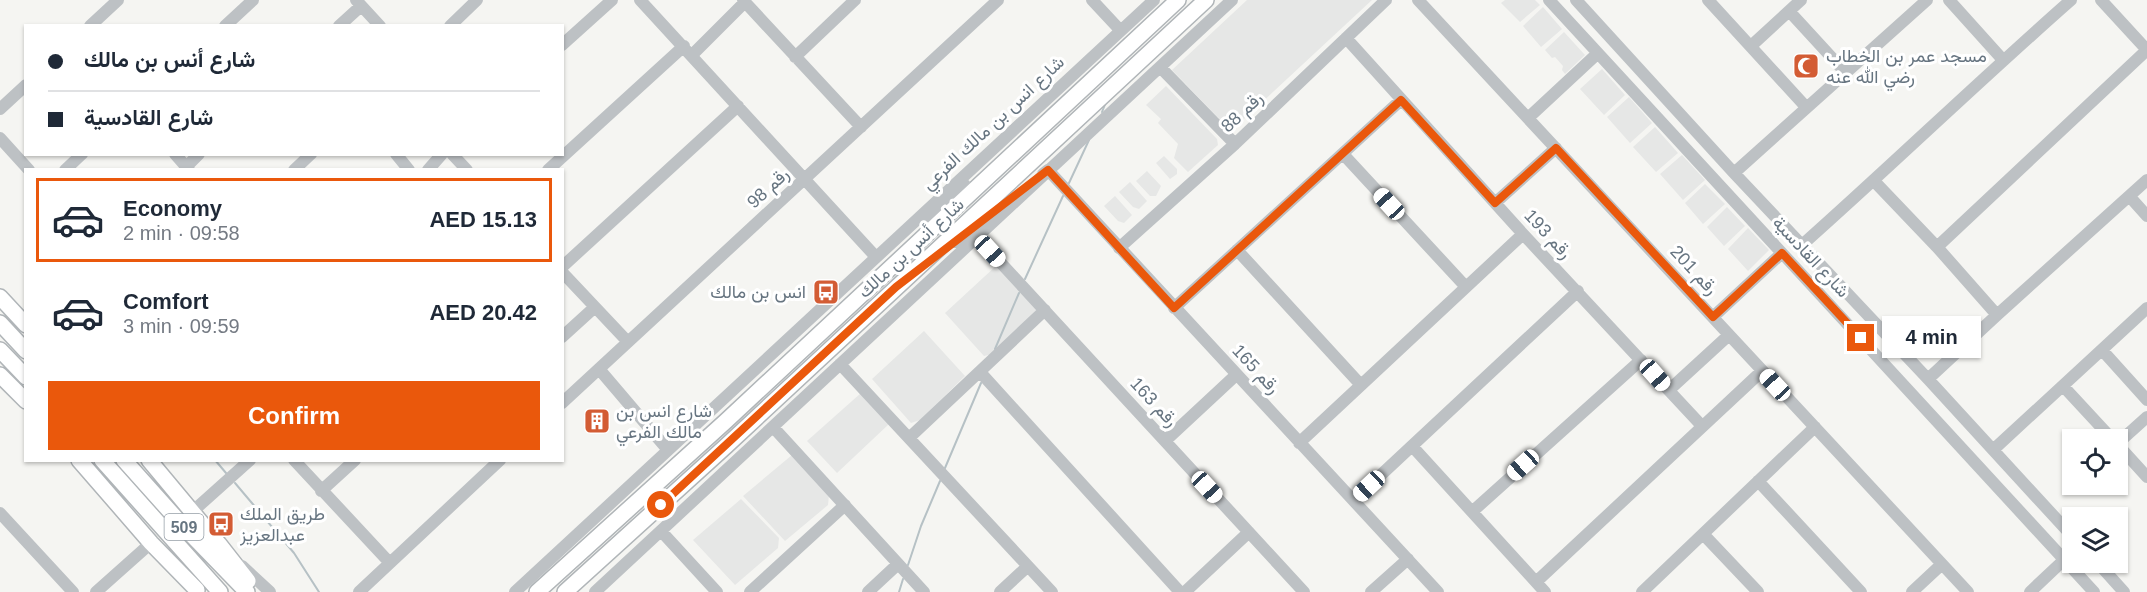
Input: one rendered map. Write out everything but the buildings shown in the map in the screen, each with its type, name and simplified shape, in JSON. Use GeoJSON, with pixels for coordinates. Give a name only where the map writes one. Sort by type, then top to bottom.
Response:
{"type":"FeatureCollection","features":[{"type":"Feature","properties":{"kind":"main road","name":"شارع أنس بن مالك"},"geometry":{"type":"LineString","coordinates":[[537,592],[726,421],[1178,0]]}},
{"type":"Feature","properties":{"kind":"main road","name":"شارع أنس بن مالك"},"geometry":{"type":"LineString","coordinates":[[565,592],[726,446],[1206,0]]}},
{"type":"Feature","properties":{"kind":"main road"},"geometry":{"type":"LineString","coordinates":[[0,297],[24,323]]}},
{"type":"Feature","properties":{"kind":"main road"},"geometry":{"type":"LineString","coordinates":[[0,323],[24,349]]}},
{"type":"Feature","properties":{"kind":"main road"},"geometry":{"type":"LineString","coordinates":[[0,350],[24,375]]}},
{"type":"Feature","properties":{"kind":"main road"},"geometry":{"type":"LineString","coordinates":[[0,375],[24,399]]}},
{"type":"Feature","properties":{"kind":"main road"},"geometry":{"type":"LineString","coordinates":[[80,462],[151,543],[202,591]]}},
{"type":"Feature","properties":{"kind":"main road","name":"509"},"geometry":{"type":"LineString","coordinates":[[104,462],[220,592]]}},
{"type":"Feature","properties":{"kind":"main road","name":"509"},"geometry":{"type":"LineString","coordinates":[[126,462],[183,526],[247,592]]}},
{"type":"Feature","properties":{"kind":"main road"},"geometry":{"type":"LineString","coordinates":[[151,462],[256,592]]}},
{"type":"Feature","properties":{"kind":"street"},"geometry":{"type":"LineString","coordinates":[[92,24],[118,0]]}},
{"type":"Feature","properties":{"kind":"street"},"geometry":{"type":"LineString","coordinates":[[227,24],[253,0]]}},
{"type":"Feature","properties":{"kind":"street"},"geometry":{"type":"LineString","coordinates":[[452,24],[477,0]]}},
{"type":"Feature","properties":{"kind":"street"},"geometry":{"type":"LineString","coordinates":[[564,43],[612,0]]}},
{"type":"Feature","properties":{"kind":"street"},"geometry":{"type":"LineString","coordinates":[[640,0],[876,257]]}},
{"type":"Feature","properties":{"kind":"street"},"geometry":{"type":"LineString","coordinates":[[795,57],[855,0]]}},
{"type":"Feature","properties":{"kind":"street","name":"رقم 98"},"geometry":{"type":"LineString","coordinates":[[565,395],[628,342],[998,0]]}},
{"type":"Feature","properties":{"kind":"street"},"geometry":{"type":"LineString","coordinates":[[1092,0],[1120,30]]}},
{"type":"Feature","properties":{"kind":"street","name":"شارع انس بن مالك الفرعي"},"geometry":{"type":"LineString","coordinates":[[515,592],[1154,0]]}},
{"type":"Feature","properties":{"kind":"street"},"geometry":{"type":"LineString","coordinates":[[595,592],[1232,0]]}},
{"type":"Feature","properties":{"kind":"street","name":"رقم 88"},"geometry":{"type":"LineString","coordinates":[[1119,248],[1235,144],[1386,0]]}},
{"type":"Feature","properties":{"kind":"street","name":"رقم 201"},"geometry":{"type":"LineString","coordinates":[[1418,0],[1968,592]]}},
{"type":"Feature","properties":{"kind":"street","name":"شارع القادسية"},"geometry":{"type":"LineString","coordinates":[[1549,0],[2062,556]]}},
{"type":"Feature","properties":{"kind":"street"},"geometry":{"type":"LineString","coordinates":[[1708,0],[1806,107]]}},
{"type":"Feature","properties":{"kind":"street"},"geometry":{"type":"LineString","coordinates":[[1751,46],[1801,0]]}},
{"type":"Feature","properties":{"kind":"street"},"geometry":{"type":"LineString","coordinates":[[1734,173],[1927,0]]}},
{"type":"Feature","properties":{"kind":"street"},"geometry":{"type":"LineString","coordinates":[[1949,0],[2003,60]]}},
{"type":"Feature","properties":{"kind":"street"},"geometry":{"type":"LineString","coordinates":[[1802,245],[1874,182],[2003,60],[2071,0]]}},
{"type":"Feature","properties":{"kind":"street"},"geometry":{"type":"LineString","coordinates":[[1937,248],[2147,50],[2101,0]]}},
{"type":"Feature","properties":{"kind":"street"},"geometry":{"type":"LineString","coordinates":[[550,168],[744,1],[861,127]]}},
{"type":"Feature","properties":{"kind":"street","name":"شارع القادسية"},"geometry":{"type":"LineString","coordinates":[[1580,2],[1734,173],[1929,379],[2062,525]]}},
{"type":"Feature","properties":{"kind":"street"},"geometry":{"type":"LineString","coordinates":[[341,24],[358,3],[378,24]]}},
{"type":"Feature","properties":{"kind":"street"},"geometry":{"type":"LineString","coordinates":[[1789,11],[1845,72]]}},
{"type":"Feature","properties":{"kind":"street","name":"رقم 193"},"geometry":{"type":"LineString","coordinates":[[1346,38],[1523,234],[1702,426]]}},
{"type":"Feature","properties":{"kind":"street"},"geometry":{"type":"LineString","coordinates":[[1528,118],[1598,53]]}},
{"type":"Feature","properties":{"kind":"street"},"geometry":{"type":"LineString","coordinates":[[1160,67],[1235,144]]}},
{"type":"Feature","properties":{"kind":"street"},"geometry":{"type":"LineString","coordinates":[[0,109],[24,87]]}},
{"type":"Feature","properties":{"kind":"street"},"geometry":{"type":"LineString","coordinates":[[1174,308],[1401,100]]}},
{"type":"Feature","properties":{"kind":"street"},"geometry":{"type":"LineString","coordinates":[[564,265],[738,106]]}},
{"type":"Feature","properties":{"kind":"street"},"geometry":{"type":"LineString","coordinates":[[875,282],[1033,111]]}},
{"type":"Feature","properties":{"kind":"street"},"geometry":{"type":"LineString","coordinates":[[0,138],[27,168]]}},
{"type":"Feature","properties":{"kind":"street"},"geometry":{"type":"LineString","coordinates":[[1495,203],[1556,148]]}},
{"type":"Feature","properties":{"kind":"street"},"geometry":{"type":"LineString","coordinates":[[1343,154],[1466,287]]}},
{"type":"Feature","properties":{"kind":"street"},"geometry":{"type":"LineString","coordinates":[[67,168],[80,156]]}},
{"type":"Feature","properties":{"kind":"street"},"geometry":{"type":"LineString","coordinates":[[177,156],[188,168],[197,156]]}},
{"type":"Feature","properties":{"kind":"street"},"geometry":{"type":"LineString","coordinates":[[296,168],[309,156]]}},
{"type":"Feature","properties":{"kind":"street"},"geometry":{"type":"LineString","coordinates":[[398,156],[407,168]]}},
{"type":"Feature","properties":{"kind":"street"},"geometry":{"type":"LineString","coordinates":[[430,168],[440,156]]}},
{"type":"Feature","properties":{"kind":"street"},"geometry":{"type":"LineString","coordinates":[[454,156],[465,168]]}},
{"type":"Feature","properties":{"kind":"street"},"geometry":{"type":"LineString","coordinates":[[896,287],[1048,170]]}},
{"type":"Feature","properties":{"kind":"street","name":"رقم 165"},"geometry":{"type":"LineString","coordinates":[[1048,170],[1438,592]]}},
{"type":"Feature","properties":{"kind":"street"},"geometry":{"type":"LineString","coordinates":[[1929,379],[2147,180]]}},
{"type":"Feature","properties":{"kind":"street"},"geometry":{"type":"LineString","coordinates":[[1874,182],[1997,315]]}},
{"type":"Feature","properties":{"kind":"street"},"geometry":{"type":"LineString","coordinates":[[2130,197],[2147,216]]}},
{"type":"Feature","properties":{"kind":"street"},"geometry":{"type":"LineString","coordinates":[[1299,442],[1523,234]]}},
{"type":"Feature","properties":{"kind":"street","name":"رقم 163"},"geometry":{"type":"LineString","coordinates":[[977,237],[1304,592]]}},
{"type":"Feature","properties":{"kind":"street"},"geometry":{"type":"LineString","coordinates":[[1237,250],[1360,384]]}},
{"type":"Feature","properties":{"kind":"street"},"geometry":{"type":"LineString","coordinates":[[1713,317],[1782,253]]}},
{"type":"Feature","properties":{"kind":"street"},"geometry":{"type":"LineString","coordinates":[[564,274],[628,342]]}},
{"type":"Feature","properties":{"kind":"street"},"geometry":{"type":"LineString","coordinates":[[1354,500],[1578,291]]}},
{"type":"Feature","properties":{"kind":"street"},"geometry":{"type":"LineString","coordinates":[[564,335],[595,307]]}},
{"type":"Feature","properties":{"kind":"street"},"geometry":{"type":"LineString","coordinates":[[1992,450],[2147,308]]}},
{"type":"Feature","properties":{"kind":"street"},"geometry":{"type":"LineString","coordinates":[[909,438],[1045,310]]}},
{"type":"Feature","properties":{"kind":"street"},"geometry":{"type":"LineString","coordinates":[[1669,390],[1729,334]]}},
{"type":"Feature","properties":{"kind":"street"},"geometry":{"type":"LineString","coordinates":[[2102,350],[2147,400]]}},
{"type":"Feature","properties":{"kind":"street"},"geometry":{"type":"LineString","coordinates":[[1473,511],[1641,360]]}},
{"type":"Feature","properties":{"kind":"street"},"geometry":{"type":"LineString","coordinates":[[840,364],[1052,592]]}},
{"type":"Feature","properties":{"kind":"street"},"geometry":{"type":"LineString","coordinates":[[598,369],[668,450]]}},
{"type":"Feature","properties":{"kind":"street"},"geometry":{"type":"LineString","coordinates":[[1536,582],[1762,371]]}},
{"type":"Feature","properties":{"kind":"street"},"geometry":{"type":"LineString","coordinates":[[980,372],[1183,592],[1249,532]]}},
{"type":"Feature","properties":{"kind":"street"},"geometry":{"type":"LineString","coordinates":[[1165,441],[1236,375]]}},
{"type":"Feature","properties":{"kind":"street"},"geometry":{"type":"LineString","coordinates":[[2063,386],[2103,429]]}},
{"type":"Feature","properties":{"kind":"street"},"geometry":{"type":"LineString","coordinates":[[2128,435],[2147,417]]}},
{"type":"Feature","properties":{"kind":"street"},"geometry":{"type":"LineString","coordinates":[[773,427],[924,592]]}},
{"type":"Feature","properties":{"kind":"street"},"geometry":{"type":"LineString","coordinates":[[1648,590],[1815,427]]}},
{"type":"Feature","properties":{"kind":"street"},"geometry":{"type":"LineString","coordinates":[[1412,446],[1545,592]]}},
{"type":"Feature","properties":{"kind":"street"},"geometry":{"type":"LineString","coordinates":[[2128,455],[2147,477]]}},
{"type":"Feature","properties":{"kind":"street"},"geometry":{"type":"LineString","coordinates":[[192,512],[248,462]]}},
{"type":"Feature","properties":{"kind":"street"},"geometry":{"type":"LineString","coordinates":[[296,462],[389,562]]}},
{"type":"Feature","properties":{"kind":"street"},"geometry":{"type":"LineString","coordinates":[[321,491],[353,462]]}},
{"type":"Feature","properties":{"kind":"street"},"geometry":{"type":"LineString","coordinates":[[359,592],[498,462]]}},
{"type":"Feature","properties":{"kind":"street"},"geometry":{"type":"LineString","coordinates":[[1758,481],[1861,592]]}},
{"type":"Feature","properties":{"kind":"street"},"geometry":{"type":"LineString","coordinates":[[750,592],[845,505]]}},
{"type":"Feature","properties":{"kind":"street"},"geometry":{"type":"LineString","coordinates":[[0,513],[69,587],[55,592]]}},
{"type":"Feature","properties":{"kind":"street"},"geometry":{"type":"LineString","coordinates":[[661,531],[717,592]]}},
{"type":"Feature","properties":{"kind":"street"},"geometry":{"type":"LineString","coordinates":[[1704,535],[1758,592]]}},
{"type":"Feature","properties":{"kind":"street"},"geometry":{"type":"LineString","coordinates":[[96,592],[151,543]]}},
{"type":"Feature","properties":{"kind":"street"},"geometry":{"type":"LineString","coordinates":[[219,544],[270,592]]}},
{"type":"Feature","properties":{"kind":"street"},"geometry":{"type":"LineString","coordinates":[[1371,592],[1408,559]]}},
{"type":"Feature","properties":{"kind":"street"},"geometry":{"type":"LineString","coordinates":[[2030,592],[2062,562]]}},
{"type":"Feature","properties":{"kind":"street"},"geometry":{"type":"LineString","coordinates":[[868,592],[898,564]]}},
{"type":"Feature","properties":{"kind":"street"},"geometry":{"type":"LineString","coordinates":[[1912,592],[1942,564]]}},
{"type":"Feature","properties":{"kind":"street"},"geometry":{"type":"LineString","coordinates":[[1000,592],[1028,567]]}},
{"type":"Feature","properties":{"kind":"street","name":"شارع القادسية"},"geometry":{"type":"LineString","coordinates":[[2077,573],[2094,592]]}},
{"type":"Feature","properties":{"kind":"street"},"geometry":{"type":"LineString","coordinates":[[2107,573],[2124,592]]}},
{"type":"Feature","properties":{"kind":"shaded area"},"geometry":{"type":"Polygon","coordinates":[[[1247,0],[1372,0],[1231,131],[1172,70],[1247,0]]]}},
{"type":"Feature","properties":{"kind":"shaded area"},"geometry":{"type":"Polygon","coordinates":[[[1505,0],[1535,0],[1540,5],[1520,22],[1501,3],[1505,0]]]}},
{"type":"Feature","properties":{"kind":"shaded area"},"geometry":{"type":"Polygon","coordinates":[[[1543,7],[1562,29],[1541,47],[1523,26],[1543,7]]]}},
{"type":"Feature","properties":{"kind":"shaded area"},"geometry":{"type":"Polygon","coordinates":[[[1564,32],[1585,55],[1565,74],[1562,70],[1563,66],[1545,50],[1564,32]]]}},
{"type":"Feature","properties":{"kind":"shaded area"},"geometry":{"type":"Polygon","coordinates":[[[1602,69],[1625,95],[1604,115],[1580,89],[1602,69]]]}},
{"type":"Feature","properties":{"kind":"shaded area"},"geometry":{"type":"Polygon","coordinates":[[[1166,86],[1217,139],[1218,145],[1188,172],[1174,158],[1178,144],[1158,123],[1161,119],[1146,105],[1166,86]]]}},
{"type":"Feature","properties":{"kind":"shaded area"},"geometry":{"type":"Polygon","coordinates":[[[1629,97],[1652,123],[1630,143],[1607,117],[1629,97]]]}},
{"type":"Feature","properties":{"kind":"shaded area"},"geometry":{"type":"Polygon","coordinates":[[[1655,127],[1678,153],[1656,172],[1633,147],[1655,127]]]}},
{"type":"Feature","properties":{"kind":"shaded area"},"geometry":{"type":"Polygon","coordinates":[[[1682,155],[1705,180],[1683,200],[1660,174],[1682,155]]]}},
{"type":"Feature","properties":{"kind":"shaded area"},"geometry":{"type":"Polygon","coordinates":[[[1164,156],[1177,169],[1177,174],[1170,179],[1156,163],[1164,156]]]}},
{"type":"Feature","properties":{"kind":"shaded area"},"geometry":{"type":"Polygon","coordinates":[[[1147,171],[1161,186],[1156,196],[1150,196],[1136,181],[1147,171]]]}},
{"type":"Feature","properties":{"kind":"shaded area"},"geometry":{"type":"Polygon","coordinates":[[[1130,182],[1147,201],[1139,209],[1133,207],[1119,192],[1130,182]]]}},
{"type":"Feature","properties":{"kind":"shaded area"},"geometry":{"type":"Polygon","coordinates":[[[1705,184],[1725,204],[1703,224],[1685,203],[1705,184]]]}},
{"type":"Feature","properties":{"kind":"shaded area"},"geometry":{"type":"Polygon","coordinates":[[[1115,196],[1132,215],[1124,223],[1118,221],[1104,206],[1115,196]]]}},
{"type":"Feature","properties":{"kind":"shaded area"},"geometry":{"type":"Polygon","coordinates":[[[1727,207],[1745,226],[1724,246],[1707,227],[1727,207]]]}},
{"type":"Feature","properties":{"kind":"shaded area"},"geometry":{"type":"Polygon","coordinates":[[[1748,228],[1769,250],[1748,271],[1728,249],[1748,228]]]}},
{"type":"Feature","properties":{"kind":"shaded area"},"geometry":{"type":"Polygon","coordinates":[[[997,265],[1038,309],[993,354],[984,356],[945,313],[997,265]]]}},
{"type":"Feature","properties":{"kind":"shaded area"},"geometry":{"type":"Polygon","coordinates":[[[924,331],[965,376],[920,420],[911,423],[872,379],[924,331]]]}},
{"type":"Feature","properties":{"kind":"shaded area"},"geometry":{"type":"Polygon","coordinates":[[[861,393],[889,424],[837,473],[807,441],[861,393]]]}},
{"type":"Feature","properties":{"kind":"shaded area"},"geometry":{"type":"Polygon","coordinates":[[[792,455],[829,495],[828,505],[785,541],[743,496],[792,455]]]}},
{"type":"Feature","properties":{"kind":"shaded area"},"geometry":{"type":"Polygon","coordinates":[[[741,499],[779,538],[778,548],[735,585],[693,540],[741,499]]]}},
{"type":"Feature","properties":{"kind":"waterway"},"geometry":{"type":"LineString","coordinates":[[1102,112],[1106,102]]}},
{"type":"Feature","properties":{"kind":"waterway"},"geometry":{"type":"LineString","coordinates":[[1069,183],[1089,140]]}},
{"type":"Feature","properties":{"kind":"waterway"},"geometry":{"type":"LineString","coordinates":[[1025,279],[1063,196]]}},
{"type":"Feature","properties":{"kind":"waterway"},"geometry":{"type":"LineString","coordinates":[[995,349],[1019,293]]}},
{"type":"Feature","properties":{"kind":"waterway"},"geometry":{"type":"LineString","coordinates":[[945,468],[981,383]]}},
{"type":"Feature","properties":{"kind":"waterway"},"geometry":{"type":"LineString","coordinates":[[217,462],[226,473]]}},
{"type":"Feature","properties":{"kind":"waterway"},"geometry":{"type":"LineString","coordinates":[[908,565],[940,481]]}},
{"type":"Feature","properties":{"kind":"waterway"},"geometry":{"type":"LineString","coordinates":[[235,483],[294,553],[319,592]]}},
{"type":"Feature","properties":{"kind":"waterway"},"geometry":{"type":"LineString","coordinates":[[899,592],[903,579]]}},
{"type":"Feature","properties":{"kind":"place","name":"مسجد عمر بن الخطاب رضي الله عنه"},"geometry":{"type":"Point","coordinates":[1806,66]}},
{"type":"Feature","properties":{"kind":"place","name":"انس بن مالك"},"geometry":{"type":"Point","coordinates":[826,292]}},
{"type":"Feature","properties":{"kind":"place","name":"شارع انس بن مالك الفرعي"},"geometry":{"type":"Point","coordinates":[597,421]}},
{"type":"Feature","properties":{"kind":"place","name":"طريق الملك عبدالعزيز"},"geometry":{"type":"Point","coordinates":[221,524]}},
{"type":"Feature","properties":{"kind":"route"},"geometry":{"type":"LineString","coordinates":[[661,505],[896,287],[1048,170],[1174,308],[1401,100],[1495,203],[1556,148],[1713,317],[1782,253],[1861,338]]}}]}
